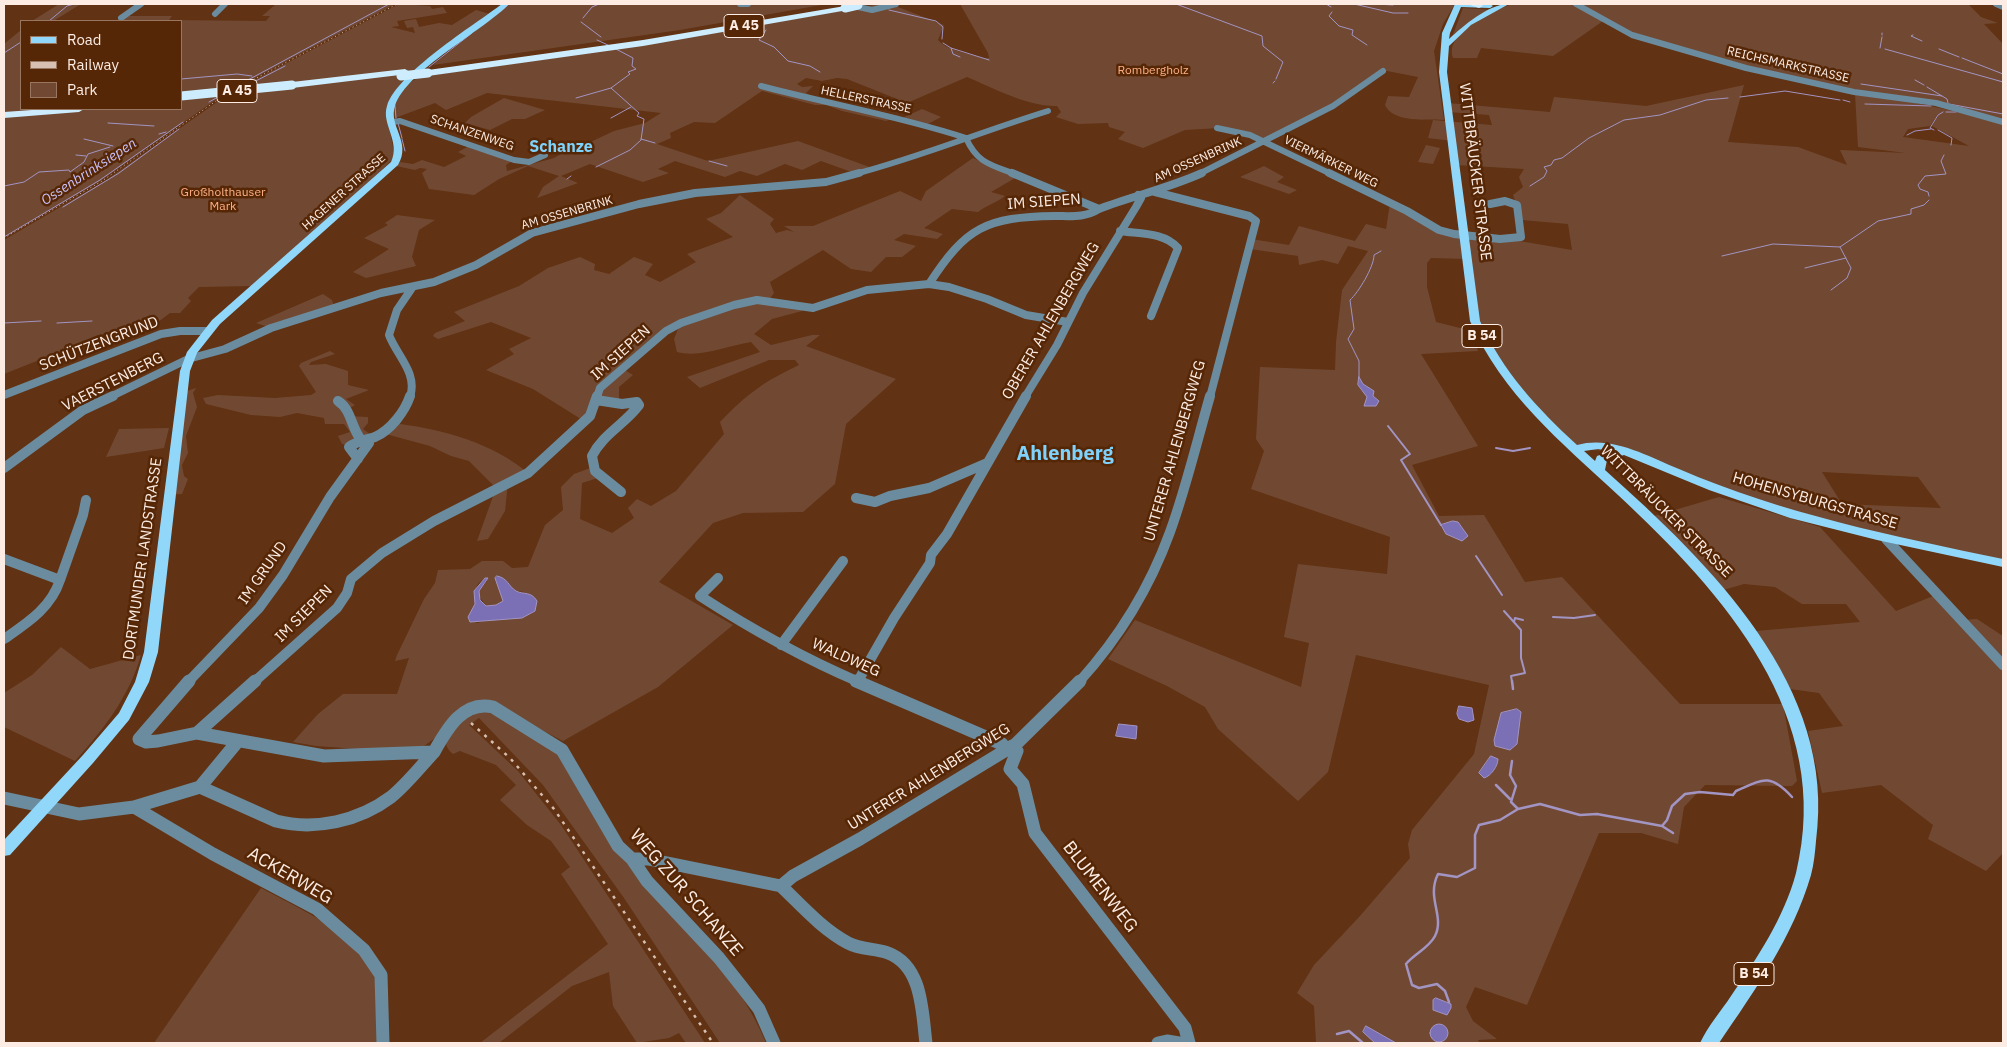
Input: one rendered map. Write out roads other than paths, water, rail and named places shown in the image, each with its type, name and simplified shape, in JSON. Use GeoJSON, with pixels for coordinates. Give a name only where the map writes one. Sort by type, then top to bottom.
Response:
{"type":"FeatureCollection","features":[{"type":"Feature","properties":{"kind":"highway","name":"A 45"},"geometry":{"type":"LineString","coordinates":[[182,98],[430,71],[573,52],[844,5],[861,4]]}},
{"type":"Feature","properties":{"kind":"highway"},"geometry":{"type":"LineString","coordinates":[[4,112],[20,110]]}},
{"type":"Feature","properties":{"kind":"highway"},"geometry":{"type":"LineString","coordinates":[[4,112],[54,110]]}},
{"type":"Feature","properties":{"kind":"main road","name":"HAGENER STRASSE"},"geometry":{"type":"LineString","coordinates":[[196,344],[207,331],[395,163],[400,154],[390,109],[392,101],[403,86],[506,4]]}},
{"type":"Feature","properties":{"kind":"main road"},"geometry":{"type":"LineString","coordinates":[[1465,5],[1480,9],[1506,4]]}},
{"type":"Feature","properties":{"kind":"main road"},"geometry":{"type":"LineString","coordinates":[[1465,5],[1500,6]]}},
{"type":"Feature","properties":{"kind":"main road","name":"B 54"},"geometry":{"type":"LineString","coordinates":[[1444,60],[1455,20],[1465,5]]}},
{"type":"Feature","properties":{"kind":"main road","name":"B 54"},"geometry":{"type":"LineString","coordinates":[[1444,60],[1446,33],[1465,5]]}},
{"type":"Feature","properties":{"kind":"main road"},"geometry":{"type":"LineString","coordinates":[[1448,44],[1469,24],[1500,6]]}},
{"type":"Feature","properties":{"kind":"main road","name":"WITTBRÄUCKER STRASSE"},"geometry":{"type":"LineString","coordinates":[[1444,60],[1444,80],[1475,321],[1490,353],[1548,423],[1662,529],[1723,595],[1752,631],[1772,664],[1787,695],[1808,761],[1812,818],[1804,872],[1777,936],[1709,1043]]}},
{"type":"Feature","properties":{"kind":"main road","name":"DORTMUNDER LANDSTRASSE"},"geometry":{"type":"LineString","coordinates":[[4,850],[88,759],[124,716],[142,682],[151,652],[182,394],[188,359],[196,344]]}},
{"type":"Feature","properties":{"kind":"main road","name":"B 54"},"geometry":{"type":"LineString","coordinates":[[1548,423],[1570,436],[1593,445]]}},
{"type":"Feature","properties":{"kind":"main road","name":"HOHENSYBURGSTRASSE"},"geometry":{"type":"LineString","coordinates":[[1576,449],[1593,445],[1623,452],[1653,462],[1745,501],[1886,539],[2003,563]]}},
{"type":"Feature","properties":{"kind":"main road","name":"HOHENSYBURGSTRASSE"},"geometry":{"type":"LineString","coordinates":[[1576,449],[1623,452]]}},
{"type":"Feature","properties":{"kind":"main road"},"geometry":{"type":"LineString","coordinates":[[1599,472],[1601,458],[1623,452]]}},
{"type":"Feature","properties":{"kind":"street"},"geometry":{"type":"LineString","coordinates":[[121,18],[141,4]]}},
{"type":"Feature","properties":{"kind":"street"},"geometry":{"type":"LineString","coordinates":[[216,14],[225,4]]}},
{"type":"Feature","properties":{"kind":"street"},"geometry":{"type":"LineString","coordinates":[[740,4],[748,4]]}},
{"type":"Feature","properties":{"kind":"street"},"geometry":{"type":"LineString","coordinates":[[844,5],[871,11],[896,4]]}},
{"type":"Feature","properties":{"kind":"street","name":"REICHSMARKSTRASSE"},"geometry":{"type":"LineString","coordinates":[[1576,4],[1632,35],[1746,68],[1845,90],[1930,102],[2003,122]]}},
{"type":"Feature","properties":{"kind":"street"},"geometry":{"type":"LineString","coordinates":[[1996,4],[2003,7]]}},
{"type":"Feature","properties":{"kind":"street","name":"AM OSSENBRINK"},"geometry":{"type":"LineString","coordinates":[[1099,209],[1138,195],[1171,188],[1333,106],[1383,71]]}},
{"type":"Feature","properties":{"kind":"street","name":"HELLERSTRASSE"},"geometry":{"type":"LineString","coordinates":[[761,86],[831,105],[926,125],[966,138]]}},
{"type":"Feature","properties":{"kind":"street","name":"AM OSSENBRINK"},"geometry":{"type":"LineString","coordinates":[[188,359],[225,349],[271,328],[325,310],[381,293],[434,282],[476,265],[532,232],[679,196],[826,182],[900,162],[1048,111]]}},
{"type":"Feature","properties":{"kind":"street","name":"SCHANZENWEG"},"geometry":{"type":"LineString","coordinates":[[392,122],[409,124],[514,160],[529,162],[545,156]]}},
{"type":"Feature","properties":{"kind":"street","name":"VIERMÄRKER WEG"},"geometry":{"type":"LineString","coordinates":[[1217,128],[1248,134],[1407,211],[1448,233],[1508,240],[1520,237],[1516,205],[1505,201],[1490,204]]}},
{"type":"Feature","properties":{"kind":"street"},"geometry":{"type":"LineString","coordinates":[[966,138],[972,152],[980,160],[1099,209]]}},
{"type":"Feature","properties":{"kind":"street","name":"UNTERER AHLENBERGWEG"},"geometry":{"type":"LineString","coordinates":[[781,886],[1009,748],[1047,716],[1100,661],[1114,641],[1158,561],[1181,500],[1250,250],[1256,221],[1253,218],[1155,192]]}},
{"type":"Feature","properties":{"kind":"street","name":"OBERER AHLENBERGWEG"},"geometry":{"type":"LineString","coordinates":[[858,681],[1141,198],[1138,195]]}},
{"type":"Feature","properties":{"kind":"street","name":"IM SIEPEN"},"geometry":{"type":"LineString","coordinates":[[197,734],[336,608],[347,593],[351,579],[365,566],[434,521],[528,473],[590,416],[600,388],[666,332],[688,320],[757,300],[813,308],[867,290],[929,284],[954,248],[984,224],[1022,216],[1076,217],[1099,209]]}},
{"type":"Feature","properties":{"kind":"street"},"geometry":{"type":"LineString","coordinates":[[1120,232],[1159,237],[1176,244],[1178,248],[1151,316]]}},
{"type":"Feature","properties":{"kind":"street"},"geometry":{"type":"LineString","coordinates":[[929,284],[949,287],[996,302],[1026,315],[1068,322]]}},
{"type":"Feature","properties":{"kind":"street"},"geometry":{"type":"LineString","coordinates":[[358,459],[349,447],[356,442],[364,441],[382,433],[395,420],[408,401],[411,392],[412,376],[389,336],[397,310],[412,288]]}},
{"type":"Feature","properties":{"kind":"street","name":"SCHÜTZENGRUND"},"geometry":{"type":"LineString","coordinates":[[4,395],[161,334],[180,331],[207,331]]}},
{"type":"Feature","properties":{"kind":"street","name":"VAERSTENBERG"},"geometry":{"type":"LineString","coordinates":[[4,468],[76,414],[188,359]]}},
{"type":"Feature","properties":{"kind":"street"},"geometry":{"type":"LineString","coordinates":[[338,400],[348,410],[350,424],[355,435],[364,441]]}},
{"type":"Feature","properties":{"kind":"street"},"geometry":{"type":"LineString","coordinates":[[596,400],[622,404],[637,402],[639,406],[605,436],[592,456],[594,471],[621,492]]}},
{"type":"Feature","properties":{"kind":"street","name":"IM GRUND"},"geometry":{"type":"LineString","coordinates":[[197,734],[146,742],[139,738],[176,694],[259,608],[330,497],[369,443],[364,441]]}},
{"type":"Feature","properties":{"kind":"street"},"geometry":{"type":"LineString","coordinates":[[856,498],[875,502],[890,496],[928,488],[987,463]]}},
{"type":"Feature","properties":{"kind":"street"},"geometry":{"type":"LineString","coordinates":[[4,639],[55,596],[60,580],[66,573],[71,542],[85,511],[86,500]]}},
{"type":"Feature","properties":{"kind":"street"},"geometry":{"type":"LineString","coordinates":[[1886,539],[2003,665]]}},
{"type":"Feature","properties":{"kind":"street"},"geometry":{"type":"LineString","coordinates":[[4,559],[60,580]]}},
{"type":"Feature","properties":{"kind":"street"},"geometry":{"type":"LineString","coordinates":[[781,645],[843,560]]}},
{"type":"Feature","properties":{"kind":"street","name":"WALDWEG"},"geometry":{"type":"LineString","coordinates":[[718,578],[700,596],[753,630],[858,681],[1009,748]]}},
{"type":"Feature","properties":{"kind":"street","name":"WEG ZUR SCHANZE"},"geometry":{"type":"LineString","coordinates":[[200,787],[278,822],[315,826],[336,822],[374,808],[402,786],[434,752],[448,728],[463,714],[481,705],[493,707],[562,750],[587,796],[618,846],[632,859],[647,881],[719,958],[742,987],[759,1009],[774,1043]]}},
{"type":"Feature","properties":{"kind":"street"},"geometry":{"type":"LineString","coordinates":[[197,734],[324,756],[434,752]]}},
{"type":"Feature","properties":{"kind":"street"},"geometry":{"type":"LineString","coordinates":[[4,798],[79,814],[134,807],[200,787],[238,741]]}},
{"type":"Feature","properties":{"kind":"street","name":"BLUMENWEG"},"geometry":{"type":"LineString","coordinates":[[1009,748],[1016,751],[1010,769],[1023,784],[1035,833],[1186,1028],[1189,1043]]}},
{"type":"Feature","properties":{"kind":"street","name":"ACKERWEG"},"geometry":{"type":"LineString","coordinates":[[134,807],[214,854],[317,909],[364,950],[381,975],[383,1043]]}},
{"type":"Feature","properties":{"kind":"street"},"geometry":{"type":"LineString","coordinates":[[632,859],[648,859],[781,886],[837,937],[849,944],[900,957],[909,967],[915,979],[926,1043]]}},
{"type":"Feature","properties":{"kind":"street"},"geometry":{"type":"LineString","coordinates":[[1158,1043],[1166,1041],[1179,1043]]}},
{"type":"Feature","properties":{"kind":"waterway"},"geometry":{"type":"LineString","coordinates":[[50,20],[67,6],[74,4]]}},
{"type":"Feature","properties":{"kind":"waterway","name":"Ossenbrinksiepen"},"geometry":{"type":"LineString","coordinates":[[235,87],[389,4]]}},
{"type":"Feature","properties":{"kind":"waterway"},"geometry":{"type":"LineString","coordinates":[[583,18],[592,7],[599,4]]}},
{"type":"Feature","properties":{"kind":"waterway"},"geometry":{"type":"LineString","coordinates":[[1176,4],[1262,36],[1263,46],[1283,62],[1276,79]]}},
{"type":"Feature","properties":{"kind":"waterway"},"geometry":{"type":"LineString","coordinates":[[1326,4],[1331,7]]}},
{"type":"Feature","properties":{"kind":"waterway"},"geometry":{"type":"LineString","coordinates":[[1354,4],[1393,13],[1408,13]]}},
{"type":"Feature","properties":{"kind":"waterway"},"geometry":{"type":"LineString","coordinates":[[1377,4],[1393,5]]}},
{"type":"Feature","properties":{"kind":"waterway"},"geometry":{"type":"LineString","coordinates":[[500,12],[508,5]]}},
{"type":"Feature","properties":{"kind":"waterway"},"geometry":{"type":"LineString","coordinates":[[889,10],[936,21],[943,27],[942,39]]}},
{"type":"Feature","properties":{"kind":"waterway"},"geometry":{"type":"LineString","coordinates":[[1332,12],[1329,16],[1339,26],[1353,30],[1352,35],[1367,45]]}},
{"type":"Feature","properties":{"kind":"waterway"},"geometry":{"type":"LineString","coordinates":[[581,22],[601,37]]}},
{"type":"Feature","properties":{"kind":"waterway"},"geometry":{"type":"LineString","coordinates":[[766,30],[759,40],[774,47],[788,61],[810,66],[820,72]]}},
{"type":"Feature","properties":{"kind":"waterway"},"geometry":{"type":"LineString","coordinates":[[429,67],[472,33]]}},
{"type":"Feature","properties":{"kind":"waterway"},"geometry":{"type":"LineString","coordinates":[[1913,35],[1911,36],[1922,41]]}},
{"type":"Feature","properties":{"kind":"waterway"},"geometry":{"type":"LineString","coordinates":[[1880,48],[1882,37]]}},
{"type":"Feature","properties":{"kind":"waterway"},"geometry":{"type":"LineString","coordinates":[[597,40],[610,46]]}},
{"type":"Feature","properties":{"kind":"waterway"},"geometry":{"type":"LineString","coordinates":[[4,53],[20,43]]}},
{"type":"Feature","properties":{"kind":"waterway"},"geometry":{"type":"LineString","coordinates":[[943,43],[951,48]]}},
{"type":"Feature","properties":{"kind":"waterway"},"geometry":{"type":"LineString","coordinates":[[951,48],[989,60]]}},
{"type":"Feature","properties":{"kind":"waterway"},"geometry":{"type":"LineString","coordinates":[[951,48],[953,54],[960,57]]}},
{"type":"Feature","properties":{"kind":"waterway"},"geometry":{"type":"LineString","coordinates":[[611,88],[630,74],[628,72],[636,69],[632,66],[633,58],[616,49]]}},
{"type":"Feature","properties":{"kind":"waterway"},"geometry":{"type":"LineString","coordinates":[[1885,49],[2003,82]]}},
{"type":"Feature","properties":{"kind":"waterway"},"geometry":{"type":"LineString","coordinates":[[1939,49],[1959,57]]}},
{"type":"Feature","properties":{"kind":"waterway"},"geometry":{"type":"LineString","coordinates":[[1962,58],[2003,74]]}},
{"type":"Feature","properties":{"kind":"waterway"},"geometry":{"type":"LineString","coordinates":[[246,86],[285,66]]}},
{"type":"Feature","properties":{"kind":"waterway"},"geometry":{"type":"LineString","coordinates":[[182,79],[237,74],[252,76]]}},
{"type":"Feature","properties":{"kind":"waterway"},"geometry":{"type":"LineString","coordinates":[[1915,80],[1924,85]]}},
{"type":"Feature","properties":{"kind":"waterway"},"geometry":{"type":"LineString","coordinates":[[1861,84],[1942,96]]}},
{"type":"Feature","properties":{"kind":"waterway"},"geometry":{"type":"LineString","coordinates":[[1927,87],[1942,96]]}},
{"type":"Feature","properties":{"kind":"waterway"},"geometry":{"type":"LineString","coordinates":[[576,98],[611,88]]}},
{"type":"Feature","properties":{"kind":"waterway"},"geometry":{"type":"LineString","coordinates":[[611,88],[639,113],[637,116],[644,119],[641,139]]}},
{"type":"Feature","properties":{"kind":"waterway"},"geometry":{"type":"LineString","coordinates":[[1740,97],[1785,91],[1840,100]]}},
{"type":"Feature","properties":{"kind":"waterway"},"geometry":{"type":"LineString","coordinates":[[1942,96],[1947,99],[1948,103]]}},
{"type":"Feature","properties":{"kind":"waterway","name":"Ossenbrinksiepen"},"geometry":{"type":"LineString","coordinates":[[209,102],[218,97]]}},
{"type":"Feature","properties":{"kind":"waterway"},"geometry":{"type":"LineString","coordinates":[[1530,186],[1544,177],[1547,171],[1544,167],[1551,165],[1554,160],[1562,158],[1589,138],[1624,120],[1660,115],[1706,100],[1728,98]]}},
{"type":"Feature","properties":{"kind":"waterway"},"geometry":{"type":"LineString","coordinates":[[1843,100],[1850,102]]}},
{"type":"Feature","properties":{"kind":"waterway"},"geometry":{"type":"LineString","coordinates":[[1865,104],[1931,106]]}},
{"type":"Feature","properties":{"kind":"waterway"},"geometry":{"type":"LineString","coordinates":[[1949,104],[2003,114]]}},
{"type":"Feature","properties":{"kind":"waterway"},"geometry":{"type":"LineString","coordinates":[[395,106],[396,118]]}},
{"type":"Feature","properties":{"kind":"waterway"},"geometry":{"type":"LineString","coordinates":[[611,118],[631,107]]}},
{"type":"Feature","properties":{"kind":"waterway"},"geometry":{"type":"LineString","coordinates":[[1934,130],[1930,128],[1938,115],[1943,112]]}},
{"type":"Feature","properties":{"kind":"waterway"},"geometry":{"type":"LineString","coordinates":[[1946,112],[1956,112]]}},
{"type":"Feature","properties":{"kind":"waterway","name":"Ossenbrinksiepen"},"geometry":{"type":"LineString","coordinates":[[4,237],[100,180],[183,122]]}},
{"type":"Feature","properties":{"kind":"waterway"},"geometry":{"type":"LineString","coordinates":[[108,123],[154,126]]}},
{"type":"Feature","properties":{"kind":"waterway"},"geometry":{"type":"LineString","coordinates":[[398,123],[402,138]]}},
{"type":"Feature","properties":{"kind":"waterway"},"geometry":{"type":"LineString","coordinates":[[63,207],[119,173],[179,129]]}},
{"type":"Feature","properties":{"kind":"waterway"},"geometry":{"type":"LineString","coordinates":[[1907,135],[1915,131],[1931,129]]}},
{"type":"Feature","properties":{"kind":"waterway"},"geometry":{"type":"LineString","coordinates":[[1938,130],[1952,138],[1951,145]]}},
{"type":"Feature","properties":{"kind":"waterway","name":"Ossenbrinksiepen"},"geometry":{"type":"LineString","coordinates":[[159,134],[166,132]]}},
{"type":"Feature","properties":{"kind":"waterway"},"geometry":{"type":"LineString","coordinates":[[84,139],[113,146]]}},
{"type":"Feature","properties":{"kind":"waterway"},"geometry":{"type":"LineString","coordinates":[[402,139],[405,151]]}},
{"type":"Feature","properties":{"kind":"waterway"},"geometry":{"type":"LineString","coordinates":[[596,167],[630,150],[641,139]]}},
{"type":"Feature","properties":{"kind":"waterway"},"geometry":{"type":"LineString","coordinates":[[641,139],[655,143]]}},
{"type":"Feature","properties":{"kind":"waterway"},"geometry":{"type":"LineString","coordinates":[[4,186],[24,182],[39,172],[69,170],[70,172],[84,162],[88,154],[110,147]]}},
{"type":"Feature","properties":{"kind":"waterway"},"geometry":{"type":"LineString","coordinates":[[76,155],[86,156]]}},
{"type":"Feature","properties":{"kind":"waterway"},"geometry":{"type":"LineString","coordinates":[[1929,196],[1928,192],[1920,189],[1918,185],[1925,176],[1946,174],[1941,161],[1944,155]]}},
{"type":"Feature","properties":{"kind":"waterway"},"geometry":{"type":"LineString","coordinates":[[709,161],[727,166]]}},
{"type":"Feature","properties":{"kind":"waterway"},"geometry":{"type":"LineString","coordinates":[[567,179],[571,176]]}},
{"type":"Feature","properties":{"kind":"waterway"},"geometry":{"type":"LineString","coordinates":[[1840,247],[1878,221],[1911,214],[1911,209],[1924,205],[1929,200]]}},
{"type":"Feature","properties":{"kind":"waterway"},"geometry":{"type":"LineString","coordinates":[[1722,256],[1773,244],[1840,247]]}},
{"type":"Feature","properties":{"kind":"waterway"},"geometry":{"type":"LineString","coordinates":[[1840,247],[1846,258]]}},
{"type":"Feature","properties":{"kind":"waterway"},"geometry":{"type":"LineString","coordinates":[[1359,377],[1359,361],[1348,339],[1354,329],[1350,300],[1365,279],[1374,255],[1381,251]]}},
{"type":"Feature","properties":{"kind":"waterway"},"geometry":{"type":"LineString","coordinates":[[1805,268],[1846,258]]}},
{"type":"Feature","properties":{"kind":"waterway"},"geometry":{"type":"LineString","coordinates":[[1831,290],[1847,278],[1851,268],[1846,258]]}},
{"type":"Feature","properties":{"kind":"waterway"},"geometry":{"type":"LineString","coordinates":[[4,323],[41,321]]}},
{"type":"Feature","properties":{"kind":"waterway"},"geometry":{"type":"LineString","coordinates":[[57,323],[92,321]]}},
{"type":"Feature","properties":{"kind":"waterway"},"geometry":{"type":"LineString","coordinates":[[1388,426],[1410,454],[1401,460],[1441,525]]}},
{"type":"Feature","properties":{"kind":"waterway"},"geometry":{"type":"LineString","coordinates":[[1496,448],[1513,451],[1530,448]]}},
{"type":"Feature","properties":{"kind":"waterway"},"geometry":{"type":"LineString","coordinates":[[1476,556],[1502,595]]}},
{"type":"Feature","properties":{"kind":"waterway"},"geometry":{"type":"LineString","coordinates":[[1504,611],[1521,630],[1521,658],[1525,673],[1511,676],[1512,682]]}},
{"type":"Feature","properties":{"kind":"waterway"},"geometry":{"type":"LineString","coordinates":[[1553,617],[1574,618],[1595,615]]}},
{"type":"Feature","properties":{"kind":"waterway"},"geometry":{"type":"LineString","coordinates":[[1514,622],[1515,618],[1523,620]]}},
{"type":"Feature","properties":{"kind":"waterway"},"geometry":{"type":"LineString","coordinates":[[1512,681],[1513,689]]}},
{"type":"Feature","properties":{"kind":"waterway"},"geometry":{"type":"LineString","coordinates":[[1512,761],[1510,775],[1516,786],[1511,802],[1518,809]]}},
{"type":"Feature","properties":{"kind":"waterway"},"geometry":{"type":"LineString","coordinates":[[1662,826],[1667,820],[1672,806],[1685,794],[1700,792],[1733,795],[1736,791],[1760,781],[1772,781],[1792,797]]}},
{"type":"Feature","properties":{"kind":"waterway"},"geometry":{"type":"LineString","coordinates":[[1496,785],[1510,799]]}},
{"type":"Feature","properties":{"kind":"waterway"},"geometry":{"type":"LineString","coordinates":[[1518,809],[1540,804],[1580,815],[1597,814],[1662,826]]}},
{"type":"Feature","properties":{"kind":"waterway"},"geometry":{"type":"LineString","coordinates":[[1449,1002],[1445,991],[1437,984],[1419,988],[1412,985],[1406,964],[1429,944],[1438,929],[1434,899],[1435,883],[1438,874],[1457,877],[1475,868],[1475,835],[1479,825],[1500,820],[1518,809]]}},
{"type":"Feature","properties":{"kind":"waterway"},"geometry":{"type":"LineString","coordinates":[[1662,826],[1673,833]]}},
{"type":"Feature","properties":{"kind":"waterway"},"geometry":{"type":"LineString","coordinates":[[1337,1034],[1349,1031],[1363,1043]]}},
{"type":"Feature","properties":{"kind":"railway"},"geometry":{"type":"LineString","coordinates":[[4,238],[102,181],[226,94],[397,4]]}},
{"type":"Feature","properties":{"kind":"railway"},"geometry":{"type":"LineString","coordinates":[[471,723],[510,758],[554,809],[713,1043]]}},
{"type":"Feature","properties":{"kind":"district","name":"Schanze"},"geometry":{"type":"Point","coordinates":[561,147]}},
{"type":"Feature","properties":{"kind":"district","name":"Ahlenberg"},"geometry":{"type":"Point","coordinates":[1065,454]}},
{"type":"Feature","properties":{"kind":"park label","name":"Rombergholz"},"geometry":{"type":"Point","coordinates":[1153,71]}},
{"type":"Feature","properties":{"kind":"park label","name":"Großholthauser Mark"},"geometry":{"type":"Point","coordinates":[223,200]}}]}
